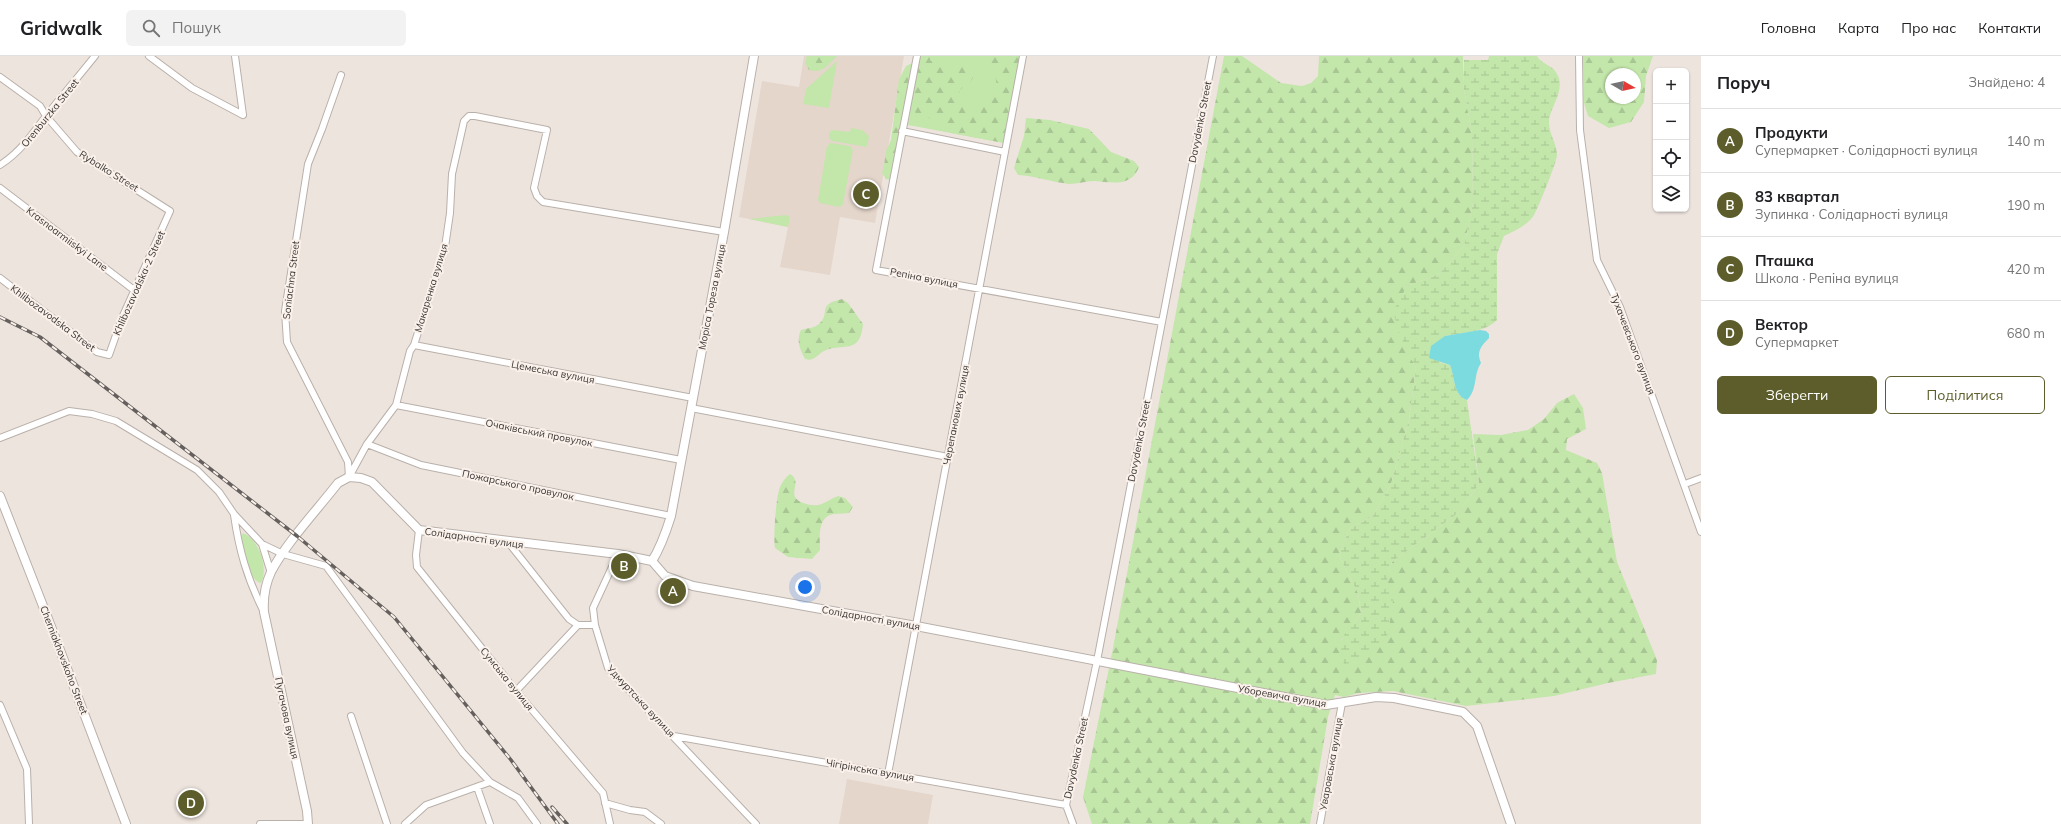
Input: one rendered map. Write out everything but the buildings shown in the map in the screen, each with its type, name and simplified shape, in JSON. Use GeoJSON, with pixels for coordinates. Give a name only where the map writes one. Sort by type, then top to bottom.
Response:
{"type":"FeatureCollection","features":[{"type":"Feature","properties":{"kind":"street","name":"Orenburzka Street"},"geometry":{"type":"LineString","coordinates":[[0,165],[12,157],[29,141],[46,116],[95,56]]}},
{"type":"Feature","properties":{"kind":"street"},"geometry":{"type":"LineString","coordinates":[[149,56],[192,88],[243,115],[235,56]]}},
{"type":"Feature","properties":{"kind":"street","name":"Моріса Тореза вулиця"},"geometry":{"type":"LineString","coordinates":[[652,561],[664,537],[670,516],[724,232],[754,56]]}},
{"type":"Feature","properties":{"kind":"street","name":"Репiна вулиця"},"geometry":{"type":"LineString","coordinates":[[917,56],[876,270],[1162,322]]}},
{"type":"Feature","properties":{"kind":"street","name":"Черепанових вулиця"},"geometry":{"type":"LineString","coordinates":[[888,774],[1023,56]]}},
{"type":"Feature","properties":{"kind":"street","name":"Davydenka Street"},"geometry":{"type":"LineString","coordinates":[[1073,824],[1066,805],[1097,661],[1213,56]]}},
{"type":"Feature","properties":{"kind":"street","name":"Тухачевського вулиця"},"geometry":{"type":"LineString","coordinates":[[1579,56],[1580,130],[1597,260],[1620,307],[1685,484],[1701,532]]}},
{"type":"Feature","properties":{"kind":"street","name":"Soniachna Street"},"geometry":{"type":"LineString","coordinates":[[340,75],[308,164],[286,311],[287,342],[348,462],[349,477]]}},
{"type":"Feature","properties":{"kind":"street","name":"Rybalko Street"},"geometry":{"type":"LineString","coordinates":[[0,77],[40,106],[46,116],[77,152],[170,211]]}},
{"type":"Feature","properties":{"kind":"street","name":"Макаренка вулиця"},"geometry":{"type":"LineString","coordinates":[[349,477],[367,444],[396,405],[410,351],[414,345],[445,247],[450,213],[452,174],[464,121],[469,116],[547,130],[534,188],[537,196],[543,202],[724,232]]}},
{"type":"Feature","properties":{"kind":"street"},"geometry":{"type":"LineString","coordinates":[[902,131],[1005,152]]}},
{"type":"Feature","properties":{"kind":"street","name":"Krasnoarmiiskyi Lane"},"geometry":{"type":"LineString","coordinates":[[0,188],[134,290]]}},
{"type":"Feature","properties":{"kind":"street","name":"Khlibozavodska-2 Street"},"geometry":{"type":"LineString","coordinates":[[109,355],[122,318],[170,211]]}},
{"type":"Feature","properties":{"kind":"street","name":"Khlibozavodska Street"},"geometry":{"type":"LineString","coordinates":[[0,278],[97,352],[109,355]]}},
{"type":"Feature","properties":{"kind":"street","name":"Цемеська вулиця"},"geometry":{"type":"LineString","coordinates":[[414,345],[693,398]]}},
{"type":"Feature","properties":{"kind":"street","name":"Очакiвський провулок"},"geometry":{"type":"LineString","coordinates":[[396,405],[681,460]]}},
{"type":"Feature","properties":{"kind":"street"},"geometry":{"type":"LineString","coordinates":[[691,408],[948,457]]}},
{"type":"Feature","properties":{"kind":"street"},"geometry":{"type":"LineString","coordinates":[[0,438],[69,411],[92,414],[116,421],[172,453],[197,470],[219,492],[234,514],[262,544],[283,554],[326,566],[463,753],[490,782],[518,798],[537,824]]}},
{"type":"Feature","properties":{"kind":"street","name":"Пожарського провулок"},"geometry":{"type":"LineString","coordinates":[[367,444],[421,465],[670,516]]}},
{"type":"Feature","properties":{"kind":"street","name":"Солідарності вулиця"},"geometry":{"type":"LineString","coordinates":[[349,477],[361,478],[372,482],[418,530],[618,554],[652,561],[664,576],[693,586],[916,626],[1097,661]]}},
{"type":"Feature","properties":{"kind":"street","name":"Пугачова вулиця"},"geometry":{"type":"LineString","coordinates":[[308,824],[307,811],[264,612],[265,591],[271,573],[283,554],[338,483],[349,477]]}},
{"type":"Feature","properties":{"kind":"street"},"geometry":{"type":"LineString","coordinates":[[1685,484],[1701,478]]}},
{"type":"Feature","properties":{"kind":"street","name":"Cherniakhovskoho Street"},"geometry":{"type":"LineString","coordinates":[[0,496],[126,824]]}},
{"type":"Feature","properties":{"kind":"street","name":"Пугачова вулиця"},"geometry":{"type":"LineString","coordinates":[[234,514],[238,540],[249,583],[264,612]]}},
{"type":"Feature","properties":{"kind":"street","name":"Сумська вулиця"},"geometry":{"type":"LineString","coordinates":[[418,530],[416,555],[417,567],[516,690],[603,793],[610,824]]}},
{"type":"Feature","properties":{"kind":"street"},"geometry":{"type":"LineString","coordinates":[[508,542],[569,619],[578,625],[594,625]]}},
{"type":"Feature","properties":{"kind":"street"},"geometry":{"type":"LineString","coordinates":[[262,544],[271,573]]}},
{"type":"Feature","properties":{"kind":"street","name":"Удмуртська вулиця"},"geometry":{"type":"LineString","coordinates":[[618,554],[593,608],[594,625],[608,668],[756,824]]}},
{"type":"Feature","properties":{"kind":"street"},"geometry":{"type":"LineString","coordinates":[[516,690],[578,625]]}},
{"type":"Feature","properties":{"kind":"street","name":"Уборевича вулиця"},"geometry":{"type":"LineString","coordinates":[[1097,661],[1326,705],[1342,704],[1376,697],[1394,698],[1463,712],[1477,726],[1510,824]]}},
{"type":"Feature","properties":{"kind":"street","name":"Уваровська вулиця"},"geometry":{"type":"LineString","coordinates":[[1320,824],[1342,704]]}},
{"type":"Feature","properties":{"kind":"street"},"geometry":{"type":"LineString","coordinates":[[0,705],[27,768],[29,824]]}},
{"type":"Feature","properties":{"kind":"street"},"geometry":{"type":"LineString","coordinates":[[351,716],[387,824]]}},
{"type":"Feature","properties":{"kind":"street","name":"Чiгiрiнська вулиця"},"geometry":{"type":"LineString","coordinates":[[674,736],[1066,805]]}},
{"type":"Feature","properties":{"kind":"street"},"geometry":{"type":"LineString","coordinates":[[405,824],[426,805],[490,782]]}},
{"type":"Feature","properties":{"kind":"street"},"geometry":{"type":"LineString","coordinates":[[477,787],[490,824]]}},
{"type":"Feature","properties":{"kind":"street"},"geometry":{"type":"LineString","coordinates":[[605,803],[630,810],[645,812],[661,824]]}},
{"type":"Feature","properties":{"kind":"street"},"geometry":{"type":"LineString","coordinates":[[260,824],[308,824]]}},
{"type":"Feature","properties":{"kind":"shaded area"},"geometry":{"type":"Polygon","coordinates":[[[804,56],[904,56],[875,223],[840,217],[830,275],[780,267],[788,227],[739,217],[762,81],[799,87],[804,56]]]}},
{"type":"Feature","properties":{"kind":"shaded area"},"geometry":{"type":"Polygon","coordinates":[[[847,779],[933,795],[928,824],[839,824],[847,779]]]}},
{"type":"Feature","properties":{"kind":"green space"},"geometry":{"type":"Polygon","coordinates":[[[807,56],[837,56],[822,70],[814,71],[809,70],[805,63],[807,56]]]}},
{"type":"Feature","properties":{"kind":"green space"},"geometry":{"type":"Polygon","coordinates":[[[921,56],[1020,56],[1004,143],[908,125],[921,56]]]}},
{"type":"Feature","properties":{"kind":"green space"},"geometry":{"type":"Polygon","coordinates":[[[922,56],[931,56],[930,60],[949,69],[972,66],[973,78],[961,89],[959,94],[962,106],[968,106],[980,103],[994,90],[996,79],[987,62],[988,58],[991,56],[1020,56],[1004,143],[951,133],[924,115],[913,112],[905,118],[901,126],[899,135],[900,155],[896,173],[890,180],[886,179],[882,173],[886,151],[891,140],[899,79],[906,66],[917,61],[922,56]]]}},
{"type":"Feature","properties":{"kind":"green space"},"geometry":{"type":"Polygon","coordinates":[[[1224,56],[1242,56],[1281,83],[1302,86],[1311,83],[1318,76],[1319,56],[1463,56],[1463,84],[1472,134],[1473,203],[1464,246],[1439,274],[1407,286],[1401,335],[1416,369],[1409,419],[1391,484],[1373,516],[1349,529],[1339,556],[1358,593],[1361,613],[1342,639],[1344,663],[1359,662],[1392,562],[1458,513],[1479,484],[1473,434],[1501,435],[1528,430],[1544,419],[1557,403],[1574,394],[1583,408],[1586,429],[1567,439],[1566,450],[1597,463],[1602,473],[1617,562],[1657,660],[1656,674],[1608,683],[1554,696],[1466,706],[1393,691],[1359,693],[1344,697],[1335,695],[1328,717],[1310,824],[1092,824],[1083,797],[1113,648],[1224,56]]]}},
{"type":"Feature","properties":{"kind":"green space"},"geometry":{"type":"Polygon","coordinates":[[[1489,56],[1537,56],[1541,61],[1555,71],[1560,86],[1549,120],[1550,129],[1557,151],[1551,175],[1534,215],[1525,225],[1504,236],[1497,254],[1497,320],[1480,330],[1445,336],[1439,362],[1450,365],[1457,390],[1462,398],[1467,400],[1479,484],[1458,513],[1392,562],[1387,580],[1394,594],[1388,634],[1378,647],[1359,662],[1344,664],[1341,647],[1342,641],[1347,631],[1361,613],[1358,593],[1339,556],[1349,529],[1373,516],[1391,484],[1409,419],[1416,369],[1400,335],[1393,311],[1407,286],[1439,274],[1464,246],[1473,203],[1472,134],[1463,84],[1464,60],[1488,60],[1489,56]]]}},
{"type":"Feature","properties":{"kind":"green space"},"geometry":{"type":"Polygon","coordinates":[[[1583,56],[1653,56],[1646,76],[1644,102],[1631,122],[1609,128],[1588,116],[1584,103],[1583,56]]]}},
{"type":"Feature","properties":{"kind":"green space"},"geometry":{"type":"Polygon","coordinates":[[[837,61],[829,108],[803,104],[806,89],[837,61]]]}},
{"type":"Feature","properties":{"kind":"green space"},"geometry":{"type":"Polygon","coordinates":[[[1026,118],[1050,120],[1089,129],[1111,152],[1134,161],[1139,167],[1131,178],[1126,181],[1114,183],[1088,181],[1069,184],[1018,175],[1014,168],[1024,136],[1026,118]]]}},
{"type":"Feature","properties":{"kind":"green space"},"geometry":{"type":"Polygon","coordinates":[[[851,128],[862,130],[869,136],[867,147],[832,141],[829,138],[829,133],[832,130],[850,132],[851,128]]]}},
{"type":"Feature","properties":{"kind":"green space"},"geometry":{"type":"Polygon","coordinates":[[[830,143],[850,146],[853,150],[843,204],[840,207],[820,203],[818,200],[827,146],[830,143]]]}},
{"type":"Feature","properties":{"kind":"green space"},"geometry":{"type":"Polygon","coordinates":[[[786,215],[790,217],[788,227],[749,219],[786,215]]]}},
{"type":"Feature","properties":{"kind":"green space"},"geometry":{"type":"Polygon","coordinates":[[[842,299],[848,303],[863,324],[858,340],[850,346],[824,351],[811,360],[805,359],[800,348],[799,341],[801,330],[818,325],[823,319],[827,306],[834,301],[842,299]]]}},
{"type":"Feature","properties":{"kind":"green space"},"geometry":{"type":"Polygon","coordinates":[[[790,474],[795,479],[795,497],[802,502],[818,505],[838,496],[845,498],[853,507],[849,513],[830,515],[823,521],[820,531],[820,550],[812,559],[788,557],[775,548],[776,508],[780,487],[790,474]]]}},
{"type":"Feature","properties":{"kind":"green space"},"geometry":{"type":"Polygon","coordinates":[[[243,533],[254,541],[261,555],[264,570],[261,583],[256,581],[249,570],[241,536],[243,533]]]}},
{"type":"Feature","properties":{"kind":"water"},"geometry":{"type":"Polygon","coordinates":[[[1480,330],[1486,331],[1489,334],[1489,338],[1480,349],[1479,356],[1481,363],[1477,372],[1473,391],[1467,400],[1462,398],[1457,390],[1450,365],[1429,358],[1431,346],[1445,336],[1480,330]]]}},
{"type":"Feature","properties":{"kind":"railway"},"geometry":{"type":"LineString","coordinates":[[0,317],[40,337],[297,536],[394,617],[511,760],[558,824]]}},
{"type":"Feature","properties":{"kind":"railway"},"geometry":{"type":"LineString","coordinates":[[552,807],[567,824]]}},
{"type":"Feature","properties":{"kind":"place","name":"Пташка"},"geometry":{"type":"Point","coordinates":[866,194]}},
{"type":"Feature","properties":{"kind":"place","name":"83 квартал"},"geometry":{"type":"Point","coordinates":[624,566]}},
{"type":"Feature","properties":{"kind":"place","name":"Продукти"},"geometry":{"type":"Point","coordinates":[673,591]}},
{"type":"Feature","properties":{"kind":"place","name":"Вектор"},"geometry":{"type":"Point","coordinates":[191,803]}}]}
